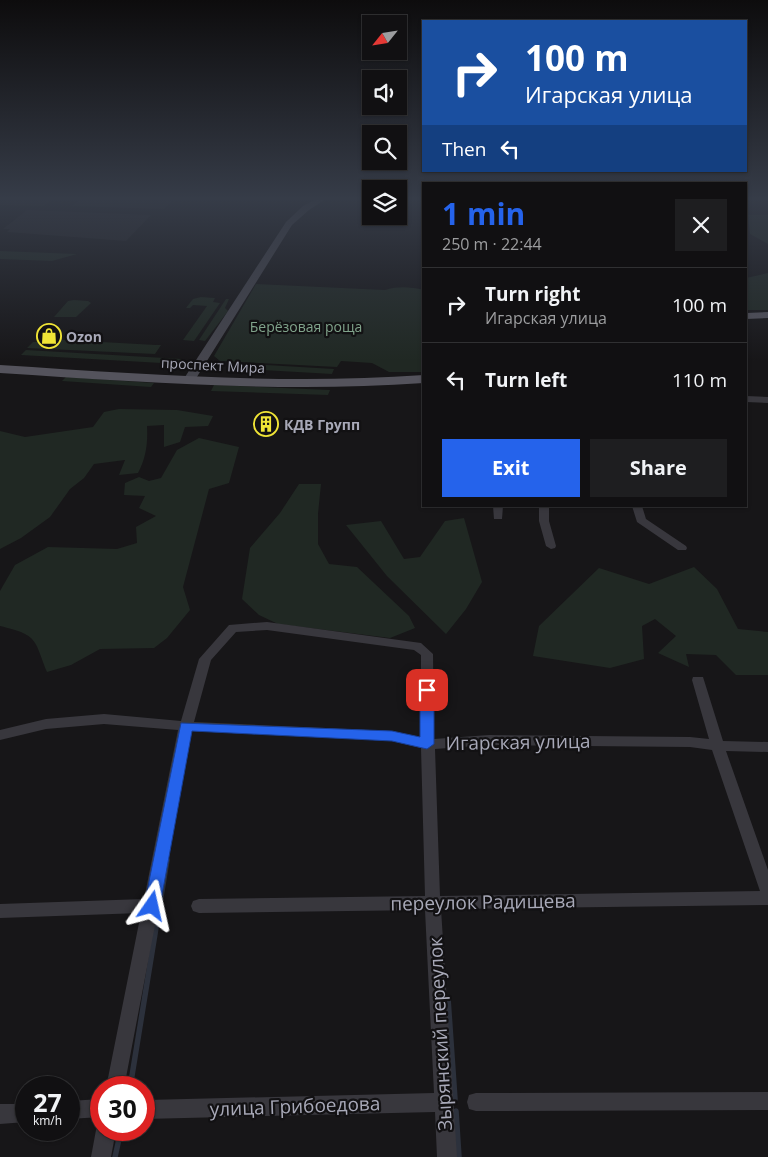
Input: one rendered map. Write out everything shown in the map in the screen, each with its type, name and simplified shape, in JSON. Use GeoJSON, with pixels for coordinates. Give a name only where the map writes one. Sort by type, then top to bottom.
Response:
{"type":"FeatureCollection","features":[{"type":"Feature","properties":{"kind":"main road"},"geometry":{"type":"LineString","coordinates":[[747,316],[768,315]]}},
{"type":"Feature","properties":{"kind":"main road","name":"проспект Мира"},"geometry":{"type":"LineString","coordinates":[[1,365],[14,358],[313,385],[422,378]]}},
{"type":"Feature","properties":{"kind":"main road","name":"проспект Мира"},"geometry":{"type":"LineString","coordinates":[[1,365],[192,374]]}},
{"type":"Feature","properties":{"kind":"street"},"geometry":{"type":"LineString","coordinates":[[192,374],[269,253]]}},
{"type":"Feature","properties":{"kind":"street"},"geometry":{"type":"LineString","coordinates":[[747,399],[768,400]]}},
{"type":"Feature","properties":{"kind":"street"},"geometry":{"type":"LineString","coordinates":[[544,507],[544,521],[551,546]]}},
{"type":"Feature","properties":{"kind":"street"},"geometry":{"type":"LineString","coordinates":[[637,507],[641,520],[682,548]]}},
{"type":"Feature","properties":{"kind":"street","name":"Зырянский переулок"},"geometry":{"type":"LineString","coordinates":[[186,726],[205,659],[233,628],[267,626],[417,646],[427,654],[427,744],[433,902],[447,1157]]}},
{"type":"Feature","properties":{"kind":"street"},"geometry":{"type":"LineString","coordinates":[[698,680],[716,744],[768,892]]}},
{"type":"Feature","properties":{"kind":"street","name":"Игарская улица"},"geometry":{"type":"LineString","coordinates":[[0,735],[46,724],[104,719],[186,726],[392,736],[427,744],[489,740],[690,742],[716,744],[734,748],[768,747]]}},
{"type":"Feature","properties":{"kind":"street"},"geometry":{"type":"LineString","coordinates":[[117,1076],[186,726]]}},
{"type":"Feature","properties":{"kind":"street","name":"переулок Радищева"},"geometry":{"type":"LineString","coordinates":[[199,906],[768,898]]}},
{"type":"Feature","properties":{"kind":"street"},"geometry":{"type":"LineString","coordinates":[[0,911],[152,906]]}},
{"type":"Feature","properties":{"kind":"street"},"geometry":{"type":"LineString","coordinates":[[476,1102],[768,1101]]}},
{"type":"Feature","properties":{"kind":"street","name":"улица Грибоедова"},"geometry":{"type":"LineString","coordinates":[[155,1110],[444,1102]]}},
{"type":"Feature","properties":{"kind":"street"},"geometry":{"type":"LineString","coordinates":[[0,1114],[15,1113]]}},
{"type":"Feature","properties":{"kind":"street"},"geometry":{"type":"LineString","coordinates":[[101,1157],[104,1141]]}},
{"type":"Feature","properties":{"kind":"green space"},"geometry":{"type":"Polygon","coordinates":[[[0,253],[77,254],[52,261],[0,259],[0,253]]]}},
{"type":"Feature","properties":{"kind":"green space"},"geometry":{"type":"Polygon","coordinates":[[[768,273],[768,310],[747,310],[747,278],[768,273]]]}},
{"type":"Feature","properties":{"kind":"green space","name":"Берёзовая роща"},"geometry":{"type":"Polygon","coordinates":[[[256,284],[385,290],[404,287],[422,290],[422,372],[389,372],[372,363],[341,361],[337,367],[220,361],[214,356],[256,284]]]}},
{"type":"Feature","properties":{"kind":"green space"},"geometry":{"type":"Polygon","coordinates":[[[201,297],[215,298],[213,302],[220,303],[194,341],[183,340],[207,306],[193,305],[190,308],[186,308],[193,299],[201,297]]]}},
{"type":"Feature","properties":{"kind":"green space"},"geometry":{"type":"Polygon","coordinates":[[[226,299],[229,299],[225,308],[228,311],[205,341],[199,340],[226,299]]]}},
{"type":"Feature","properties":{"kind":"green space"},"geometry":{"type":"Polygon","coordinates":[[[74,300],[91,303],[76,317],[54,317],[68,301],[74,300]]]}},
{"type":"Feature","properties":{"kind":"green space"},"geometry":{"type":"Polygon","coordinates":[[[47,339],[161,345],[155,354],[27,348],[33,342],[44,342],[47,339]]]}},
{"type":"Feature","properties":{"kind":"green space"},"geometry":{"type":"Polygon","coordinates":[[[26,350],[182,359],[179,364],[21,355],[26,350]]]}},
{"type":"Feature","properties":{"kind":"green space"},"geometry":{"type":"Polygon","coordinates":[[[231,363],[334,369],[332,374],[229,368],[231,363]]]}},
{"type":"Feature","properties":{"kind":"green space"},"geometry":{"type":"Polygon","coordinates":[[[66,377],[154,383],[151,387],[62,381],[66,377]]]}},
{"type":"Feature","properties":{"kind":"green space"},"geometry":{"type":"Polygon","coordinates":[[[214,385],[330,390],[328,395],[211,391],[214,385]]]}},
{"type":"Feature","properties":{"kind":"green space"},"geometry":{"type":"Polygon","coordinates":[[[119,409],[177,410],[213,416],[208,426],[185,427],[180,442],[164,447],[164,425],[147,426],[146,450],[138,473],[119,475],[125,460],[94,464],[84,478],[70,489],[50,517],[21,538],[0,549],[0,431],[25,437],[93,427],[104,412],[119,409]]]}},
{"type":"Feature","properties":{"kind":"green space"},"geometry":{"type":"Polygon","coordinates":[[[199,438],[239,447],[229,483],[209,489],[183,587],[190,610],[167,638],[154,648],[100,649],[71,665],[47,672],[40,652],[33,640],[22,632],[0,626],[0,591],[15,565],[48,547],[117,549],[137,543],[136,527],[156,516],[139,508],[145,496],[124,495],[125,483],[139,477],[149,481],[161,478],[177,450],[199,438]]]}},
{"type":"Feature","properties":{"kind":"green space"},"geometry":{"type":"Polygon","coordinates":[[[299,484],[321,484],[318,544],[329,564],[357,567],[409,616],[415,628],[390,638],[278,624],[259,615],[242,599],[250,548],[280,513],[299,484]]]}},
{"type":"Feature","properties":{"kind":"green space"},"geometry":{"type":"Polygon","coordinates":[[[464,518],[482,582],[466,609],[446,634],[387,576],[346,525],[381,521],[404,559],[420,557],[445,521],[464,518]]]}},
{"type":"Feature","properties":{"kind":"green space"},"geometry":{"type":"Polygon","coordinates":[[[694,567],[717,589],[738,629],[768,632],[768,675],[736,675],[716,655],[686,654],[689,667],[658,653],[676,636],[655,619],[642,626],[644,659],[610,668],[533,656],[539,626],[599,568],[649,584],[694,567]]]}},
{"type":"Feature","properties":{"kind":"waterway"},"geometry":{"type":"LineString","coordinates":[[132,1076],[167,860]]}},
{"type":"Feature","properties":{"kind":"waterway"},"geometry":{"type":"LineString","coordinates":[[448,998],[455,1099]]}},
{"type":"Feature","properties":{"kind":"waterway"},"geometry":{"type":"LineString","coordinates":[[456,1111],[459,1157]]}},
{"type":"Feature","properties":{"kind":"waterway"},"geometry":{"type":"LineString","coordinates":[[115,1157],[119,1141]]}},
{"type":"Feature","properties":{"kind":"place","name":"Ozon"},"geometry":{"type":"Point","coordinates":[49,336]}},
{"type":"Feature","properties":{"kind":"place","name":"КДВ Групп"},"geometry":{"type":"Point","coordinates":[266,424]}},
{"type":"Feature","properties":{"kind":"route"},"geometry":{"type":"LineString","coordinates":[[152,906],[186,726],[392,736],[427,744],[427,690]]}}]}
